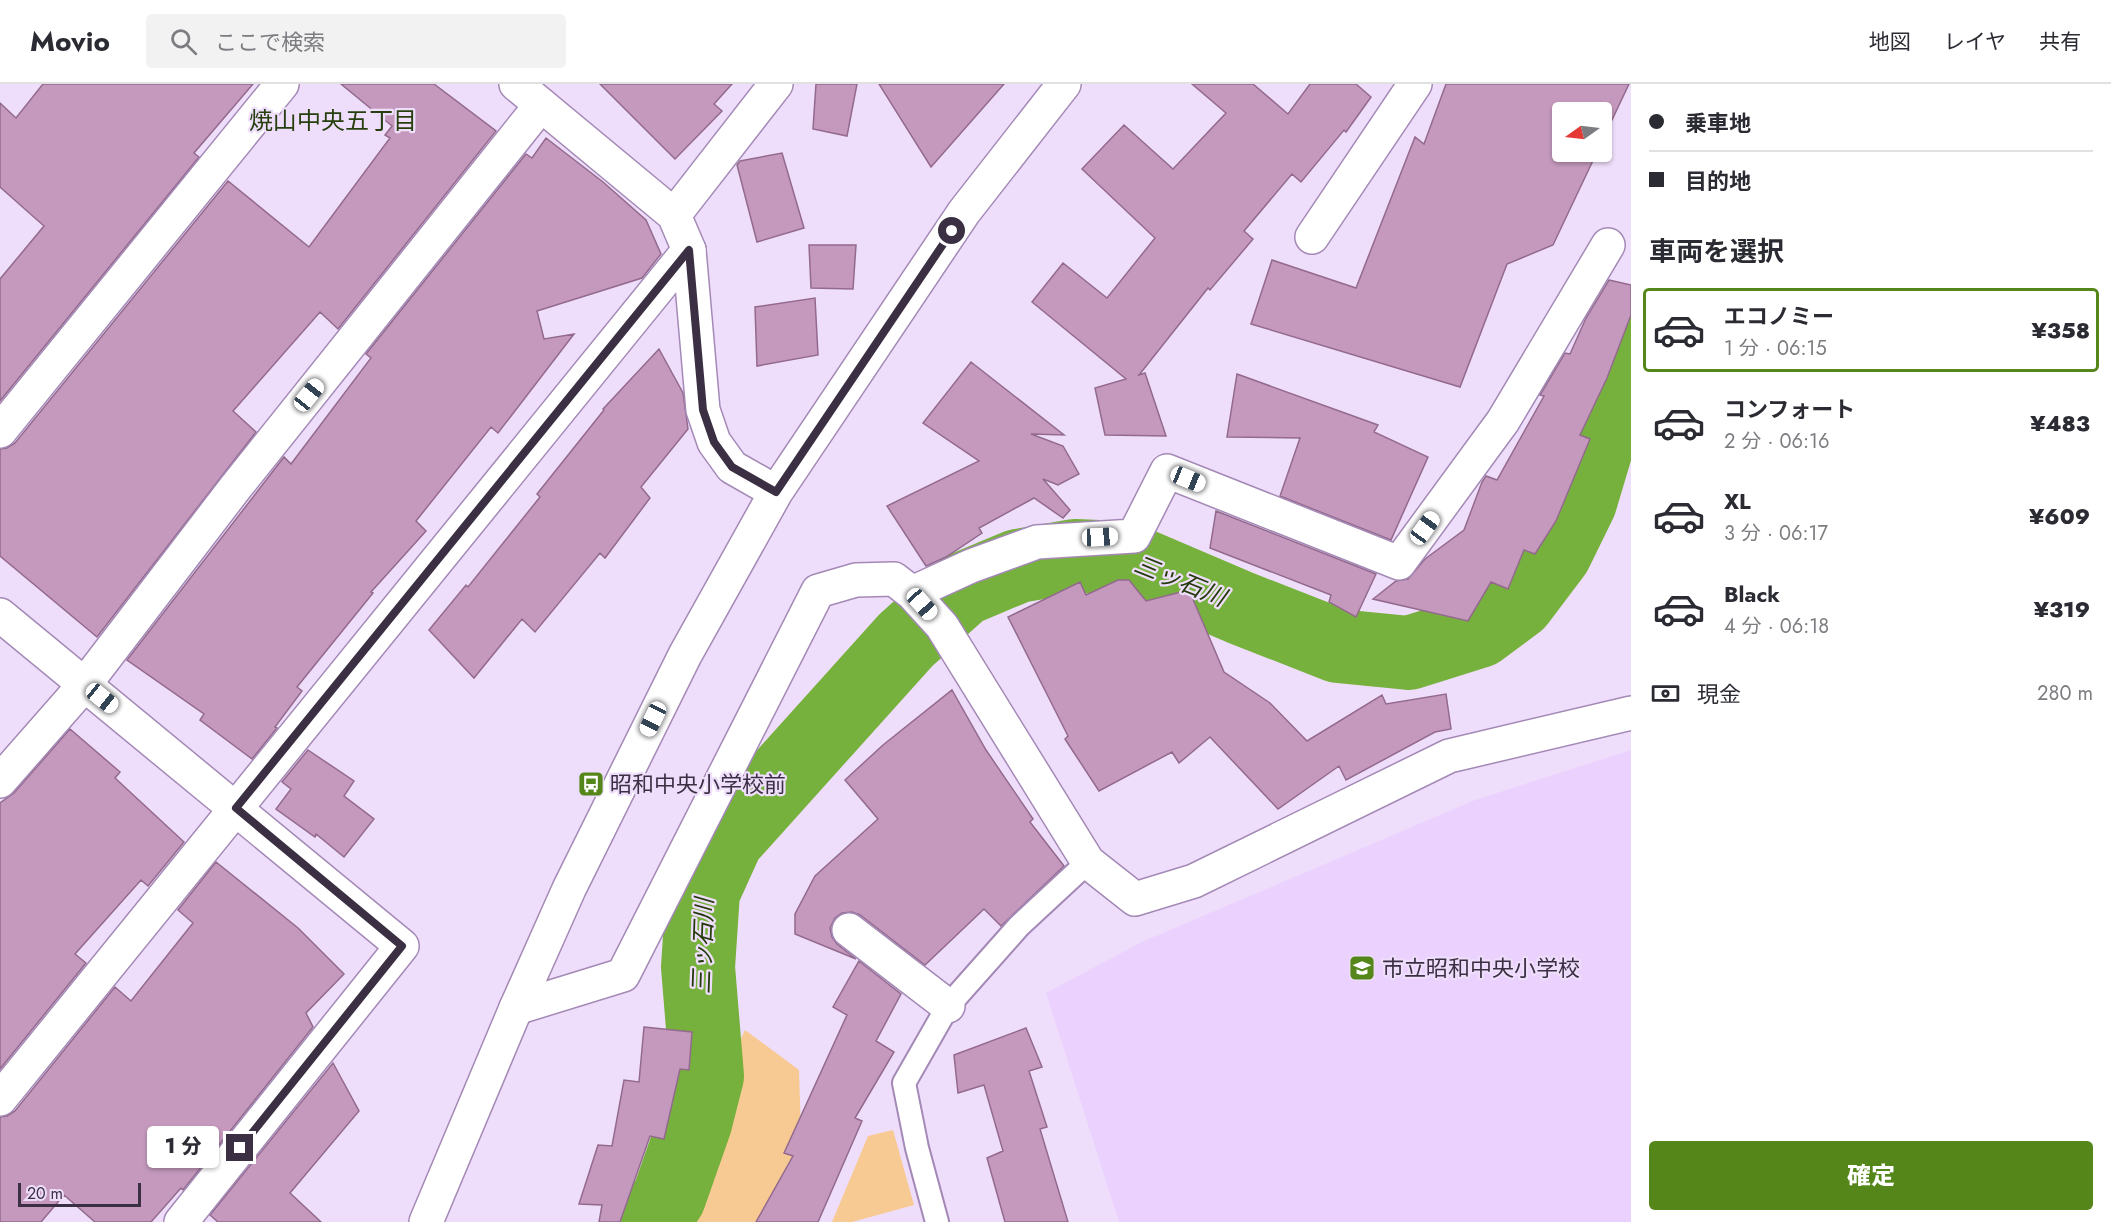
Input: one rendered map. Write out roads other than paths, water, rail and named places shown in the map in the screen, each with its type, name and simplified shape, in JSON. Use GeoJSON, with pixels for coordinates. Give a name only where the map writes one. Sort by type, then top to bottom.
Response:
{"type":"FeatureCollection","features":[{"type":"Feature","properties":{"kind":"street"},"geometry":{"type":"LineString","coordinates":[[0,431],[282,84]]}},
{"type":"Feature","properties":{"kind":"street"},"geometry":{"type":"LineString","coordinates":[[516,84],[674,214],[689,250],[703,410],[714,442],[732,467],[776,492]]}},
{"type":"Feature","properties":{"kind":"street"},"geometry":{"type":"LineString","coordinates":[[674,214],[776,84]]}},
{"type":"Feature","properties":{"kind":"street"},"geometry":{"type":"LineString","coordinates":[[426,1222],[569,889],[685,655],[776,492],[964,212],[1064,84]]}},
{"type":"Feature","properties":{"kind":"street"},"geometry":{"type":"LineString","coordinates":[[1312,237],[1415,84]]}},
{"type":"Feature","properties":{"kind":"street"},"geometry":{"type":"LineString","coordinates":[[0,781],[85,684],[235,488],[541,105]]}},
{"type":"Feature","properties":{"kind":"street"},"geometry":{"type":"LineString","coordinates":[[925,608],[971,566],[1037,542],[1134,536],[1167,471],[1399,563],[1503,421],[1608,245]]}},
{"type":"Feature","properties":{"kind":"street"},"geometry":{"type":"LineString","coordinates":[[0,1099],[689,250]]}},
{"type":"Feature","properties":{"kind":"street"},"geometry":{"type":"LineString","coordinates":[[516,1008],[623,975],[818,591],[856,579],[894,579],[925,608],[1088,862],[1135,899],[1194,881],[1449,756],[1631,713]]}},
{"type":"Feature","properties":{"kind":"street"},"geometry":{"type":"LineString","coordinates":[[0,615],[402,946],[181,1222]]}},
{"type":"Feature","properties":{"kind":"street"},"geometry":{"type":"LineString","coordinates":[[849,930],[948,1006]]}},
{"type":"Feature","properties":{"kind":"lane"},"geometry":{"type":"LineString","coordinates":[[937,1222],[917,1148],[903,1083],[948,1006],[1019,926],[1088,862]]}},
{"type":"Feature","properties":{"kind":"waterway","name":"三ッ石川"},"geometry":{"type":"LineString","coordinates":[[652,1222],[669,1197],[695,1123],[707,1076],[698,967],[703,892],[727,839],[906,640],[963,589],[1018,566],[1075,556],[1124,558],[1338,646],[1409,653],[1479,631],[1518,602],[1555,553],[1580,502],[1603,425],[1631,345]]}},
{"type":"Feature","properties":{"kind":"place","name":"昭和中央小学校前"},"geometry":{"type":"Point","coordinates":[591,784]}},
{"type":"Feature","properties":{"kind":"place","name":"市立昭和中央小学校"},"geometry":{"type":"Point","coordinates":[1362,968]}},
{"type":"Feature","properties":{"kind":"district","name":"焼山中央五丁目"},"geometry":{"type":"Point","coordinates":[333,121]}}]}
